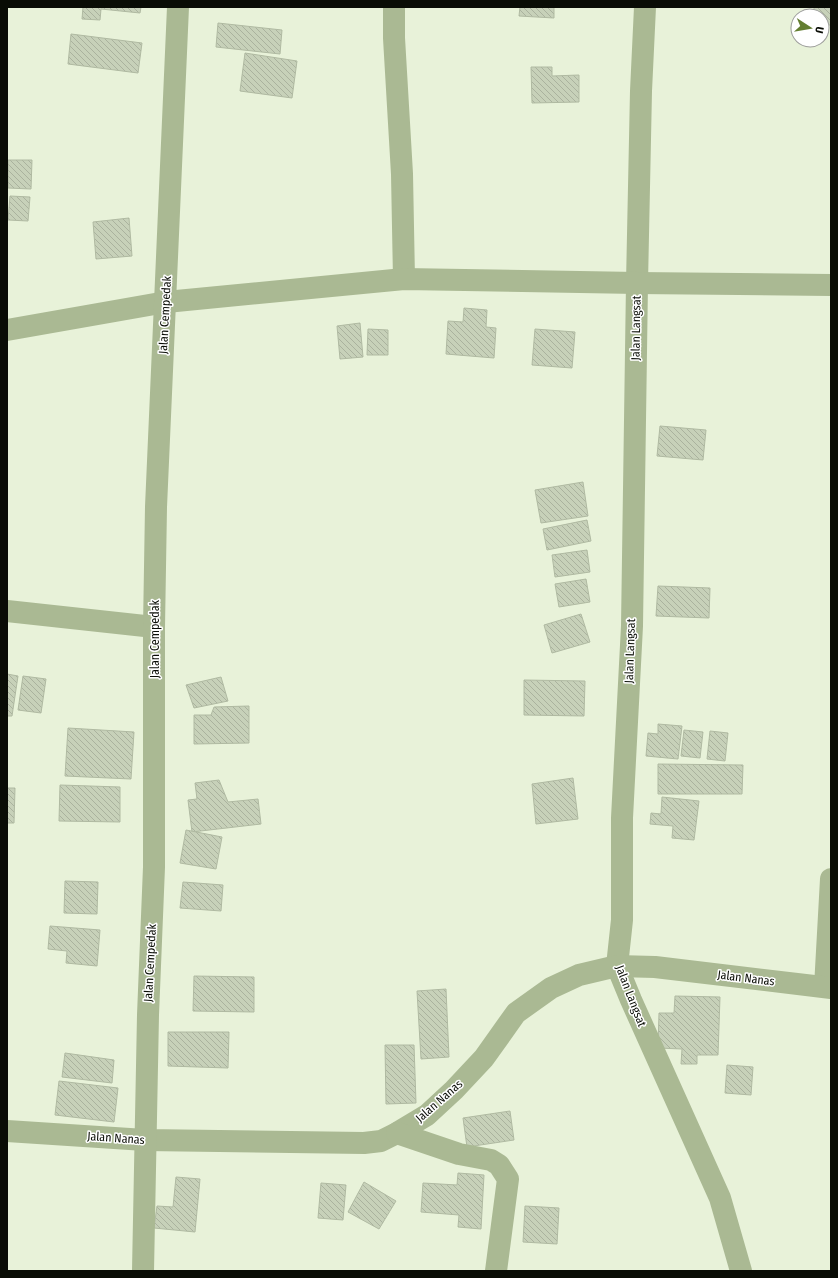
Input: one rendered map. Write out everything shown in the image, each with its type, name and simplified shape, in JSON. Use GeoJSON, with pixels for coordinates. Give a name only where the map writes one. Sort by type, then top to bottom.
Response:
{"type":"FeatureCollection","features":[{"type":"Feature","properties":{"kind":"street","name":"Jalan Cempedak"},"geometry":{"type":"LineString","coordinates":[[143,1271],[148,1015],[154,867],[154,627],[156,507],[178,7]]}},
{"type":"Feature","properties":{"kind":"street"},"geometry":{"type":"LineString","coordinates":[[394,7],[394,38],[402,174],[404,279]]}},
{"type":"Feature","properties":{"kind":"street","name":"Jalan Langsat"},"geometry":{"type":"LineString","coordinates":[[645,7],[641,90],[632,626],[622,818],[622,920],[617,966],[630,1000],[720,1198],[741,1271]]}},
{"type":"Feature","properties":{"kind":"street"},"geometry":{"type":"LineString","coordinates":[[7,330],[166,302],[404,279],[831,285]]}},
{"type":"Feature","properties":{"kind":"street"},"geometry":{"type":"LineString","coordinates":[[7,611],[154,627]]}},
{"type":"Feature","properties":{"kind":"street"},"geometry":{"type":"LineString","coordinates":[[828,987],[831,879]]}},
{"type":"Feature","properties":{"kind":"street","name":"Jalan Nanas"},"geometry":{"type":"LineString","coordinates":[[7,1130],[145,1140],[364,1143],[381,1141],[427,1115],[454,1090],[484,1058],[516,1013],[551,988],[580,975],[617,966],[655,967],[828,987]]}},
{"type":"Feature","properties":{"kind":"street"},"geometry":{"type":"LineString","coordinates":[[397,1133],[459,1154],[491,1160],[498,1165],[508,1179],[496,1271]]}},
{"type":"Feature","properties":{"kind":"building"},"geometry":{"type":"Polygon","coordinates":[[[83,7],[141,7],[140,13],[101,9],[100,20],[82,19],[83,7]]]}},
{"type":"Feature","properties":{"kind":"building"},"geometry":{"type":"Polygon","coordinates":[[[520,7],[554,7],[554,18],[519,16],[520,7]]]}},
{"type":"Feature","properties":{"kind":"building"},"geometry":{"type":"Polygon","coordinates":[[[831,7],[831,25],[830,8],[814,8],[831,7]]]}},
{"type":"Feature","properties":{"kind":"building"},"geometry":{"type":"Polygon","coordinates":[[[218,23],[282,30],[280,54],[216,47],[218,23]]]}},
{"type":"Feature","properties":{"kind":"building"},"geometry":{"type":"Polygon","coordinates":[[[71,34],[142,43],[138,73],[68,64],[71,34]]]}},
{"type":"Feature","properties":{"kind":"building"},"geometry":{"type":"Polygon","coordinates":[[[245,53],[297,61],[292,98],[240,91],[245,53]]]}},
{"type":"Feature","properties":{"kind":"building"},"geometry":{"type":"Polygon","coordinates":[[[531,67],[552,67],[552,76],[579,75],[579,102],[532,103],[531,67]]]}},
{"type":"Feature","properties":{"kind":"building"},"geometry":{"type":"Polygon","coordinates":[[[8,160],[32,160],[31,189],[8,188],[8,160]]]}},
{"type":"Feature","properties":{"kind":"building"},"geometry":{"type":"Polygon","coordinates":[[[10,196],[30,197],[28,221],[8,220],[10,196]]]}},
{"type":"Feature","properties":{"kind":"building"},"geometry":{"type":"Polygon","coordinates":[[[129,218],[132,256],[96,259],[93,222],[129,218]]]}},
{"type":"Feature","properties":{"kind":"building"},"geometry":{"type":"Polygon","coordinates":[[[464,308],[487,310],[486,327],[496,328],[494,358],[446,354],[448,321],[463,322],[464,308]]]}},
{"type":"Feature","properties":{"kind":"building"},"geometry":{"type":"Polygon","coordinates":[[[360,323],[363,357],[340,359],[337,326],[360,323]]]}},
{"type":"Feature","properties":{"kind":"building"},"geometry":{"type":"Polygon","coordinates":[[[368,329],[388,330],[388,355],[367,355],[368,329]]]}},
{"type":"Feature","properties":{"kind":"building"},"geometry":{"type":"Polygon","coordinates":[[[535,329],[575,332],[572,368],[532,365],[535,329]]]}},
{"type":"Feature","properties":{"kind":"building"},"geometry":{"type":"Polygon","coordinates":[[[660,426],[706,430],[703,460],[657,456],[660,426]]]}},
{"type":"Feature","properties":{"kind":"building"},"geometry":{"type":"Polygon","coordinates":[[[583,482],[588,516],[541,523],[535,490],[583,482]]]}},
{"type":"Feature","properties":{"kind":"building"},"geometry":{"type":"Polygon","coordinates":[[[587,520],[591,541],[547,550],[543,529],[587,520]]]}},
{"type":"Feature","properties":{"kind":"building"},"geometry":{"type":"Polygon","coordinates":[[[587,550],[590,572],[555,577],[552,555],[587,550]]]}},
{"type":"Feature","properties":{"kind":"building"},"geometry":{"type":"Polygon","coordinates":[[[586,579],[590,602],[559,607],[555,584],[586,579]]]}},
{"type":"Feature","properties":{"kind":"building"},"geometry":{"type":"Polygon","coordinates":[[[658,586],[710,588],[709,618],[656,616],[658,586]]]}},
{"type":"Feature","properties":{"kind":"building"},"geometry":{"type":"Polygon","coordinates":[[[581,614],[590,642],[552,653],[544,625],[581,614]]]}},
{"type":"Feature","properties":{"kind":"building"},"geometry":{"type":"Polygon","coordinates":[[[7,674],[18,676],[12,716],[7,716],[7,674]]]}},
{"type":"Feature","properties":{"kind":"building"},"geometry":{"type":"Polygon","coordinates":[[[23,676],[46,679],[41,713],[18,710],[23,676]]]}},
{"type":"Feature","properties":{"kind":"building"},"geometry":{"type":"Polygon","coordinates":[[[221,677],[228,701],[194,708],[186,685],[221,677]]]}},
{"type":"Feature","properties":{"kind":"building"},"geometry":{"type":"Polygon","coordinates":[[[524,680],[585,681],[584,716],[524,715],[524,680]]]}},
{"type":"Feature","properties":{"kind":"building"},"geometry":{"type":"Polygon","coordinates":[[[249,706],[249,743],[194,744],[194,715],[211,715],[214,707],[249,706]]]}},
{"type":"Feature","properties":{"kind":"building"},"geometry":{"type":"Polygon","coordinates":[[[658,724],[682,726],[678,759],[646,756],[648,733],[658,734],[658,724]]]}},
{"type":"Feature","properties":{"kind":"building"},"geometry":{"type":"Polygon","coordinates":[[[68,728],[134,732],[131,779],[65,776],[68,728]]]}},
{"type":"Feature","properties":{"kind":"building"},"geometry":{"type":"Polygon","coordinates":[[[684,730],[703,732],[700,758],[681,756],[684,730]]]}},
{"type":"Feature","properties":{"kind":"building"},"geometry":{"type":"Polygon","coordinates":[[[710,731],[728,733],[725,761],[707,759],[710,731]]]}},
{"type":"Feature","properties":{"kind":"building"},"geometry":{"type":"Polygon","coordinates":[[[658,764],[743,765],[742,794],[658,794],[658,764]]]}},
{"type":"Feature","properties":{"kind":"building"},"geometry":{"type":"Polygon","coordinates":[[[573,778],[578,819],[536,824],[532,784],[573,778]]]}},
{"type":"Feature","properties":{"kind":"building"},"geometry":{"type":"Polygon","coordinates":[[[219,780],[228,802],[258,799],[261,824],[192,832],[188,800],[197,799],[195,783],[219,780]]]}},
{"type":"Feature","properties":{"kind":"building"},"geometry":{"type":"Polygon","coordinates":[[[60,785],[120,787],[120,822],[59,821],[60,785]]]}},
{"type":"Feature","properties":{"kind":"building"},"geometry":{"type":"Polygon","coordinates":[[[7,788],[15,788],[14,823],[7,823],[7,788]]]}},
{"type":"Feature","properties":{"kind":"building"},"geometry":{"type":"Polygon","coordinates":[[[662,797],[699,801],[694,840],[672,838],[673,826],[650,824],[651,813],[661,814],[662,797]]]}},
{"type":"Feature","properties":{"kind":"building"},"geometry":{"type":"Polygon","coordinates":[[[186,830],[222,837],[216,869],[180,863],[186,830]]]}},
{"type":"Feature","properties":{"kind":"building"},"geometry":{"type":"Polygon","coordinates":[[[65,881],[98,882],[97,914],[64,913],[65,881]]]}},
{"type":"Feature","properties":{"kind":"building"},"geometry":{"type":"Polygon","coordinates":[[[183,882],[223,885],[221,911],[180,908],[183,882]]]}},
{"type":"Feature","properties":{"kind":"building"},"geometry":{"type":"Polygon","coordinates":[[[50,926],[100,930],[97,966],[66,963],[67,951],[48,949],[50,926]]]}},
{"type":"Feature","properties":{"kind":"building"},"geometry":{"type":"Polygon","coordinates":[[[194,976],[254,977],[254,1012],[193,1011],[194,976]]]}},
{"type":"Feature","properties":{"kind":"building"},"geometry":{"type":"Polygon","coordinates":[[[446,989],[449,1057],[421,1059],[417,991],[446,989]]]}},
{"type":"Feature","properties":{"kind":"building"},"geometry":{"type":"Polygon","coordinates":[[[675,996],[720,997],[718,1055],[697,1055],[697,1064],[681,1064],[682,1049],[658,1048],[659,1013],[674,1013],[675,996]]]}},
{"type":"Feature","properties":{"kind":"building"},"geometry":{"type":"Polygon","coordinates":[[[168,1032],[229,1032],[228,1068],[168,1066],[168,1032]]]}},
{"type":"Feature","properties":{"kind":"building"},"geometry":{"type":"Polygon","coordinates":[[[385,1045],[414,1045],[416,1103],[386,1104],[385,1045]]]}},
{"type":"Feature","properties":{"kind":"building"},"geometry":{"type":"Polygon","coordinates":[[[65,1053],[114,1060],[112,1083],[62,1077],[65,1053]]]}},
{"type":"Feature","properties":{"kind":"building"},"geometry":{"type":"Polygon","coordinates":[[[727,1065],[753,1067],[751,1095],[725,1093],[727,1065]]]}},
{"type":"Feature","properties":{"kind":"building"},"geometry":{"type":"Polygon","coordinates":[[[59,1081],[118,1088],[114,1122],[55,1115],[59,1081]]]}},
{"type":"Feature","properties":{"kind":"building"},"geometry":{"type":"Polygon","coordinates":[[[510,1111],[514,1140],[467,1147],[463,1118],[510,1111]]]}},
{"type":"Feature","properties":{"kind":"building"},"geometry":{"type":"Polygon","coordinates":[[[458,1173],[484,1175],[481,1229],[458,1227],[459,1215],[421,1212],[423,1183],[457,1185],[458,1173]]]}},
{"type":"Feature","properties":{"kind":"building"},"geometry":{"type":"Polygon","coordinates":[[[176,1177],[200,1179],[195,1232],[154,1228],[157,1206],[173,1207],[176,1177]]]}},
{"type":"Feature","properties":{"kind":"building"},"geometry":{"type":"Polygon","coordinates":[[[364,1182],[396,1201],[379,1229],[348,1212],[364,1182]]]}},
{"type":"Feature","properties":{"kind":"building"},"geometry":{"type":"Polygon","coordinates":[[[321,1183],[346,1185],[343,1220],[318,1218],[321,1183]]]}},
{"type":"Feature","properties":{"kind":"building"},"geometry":{"type":"Polygon","coordinates":[[[525,1206],[559,1208],[557,1244],[523,1242],[525,1206]]]}}]}
